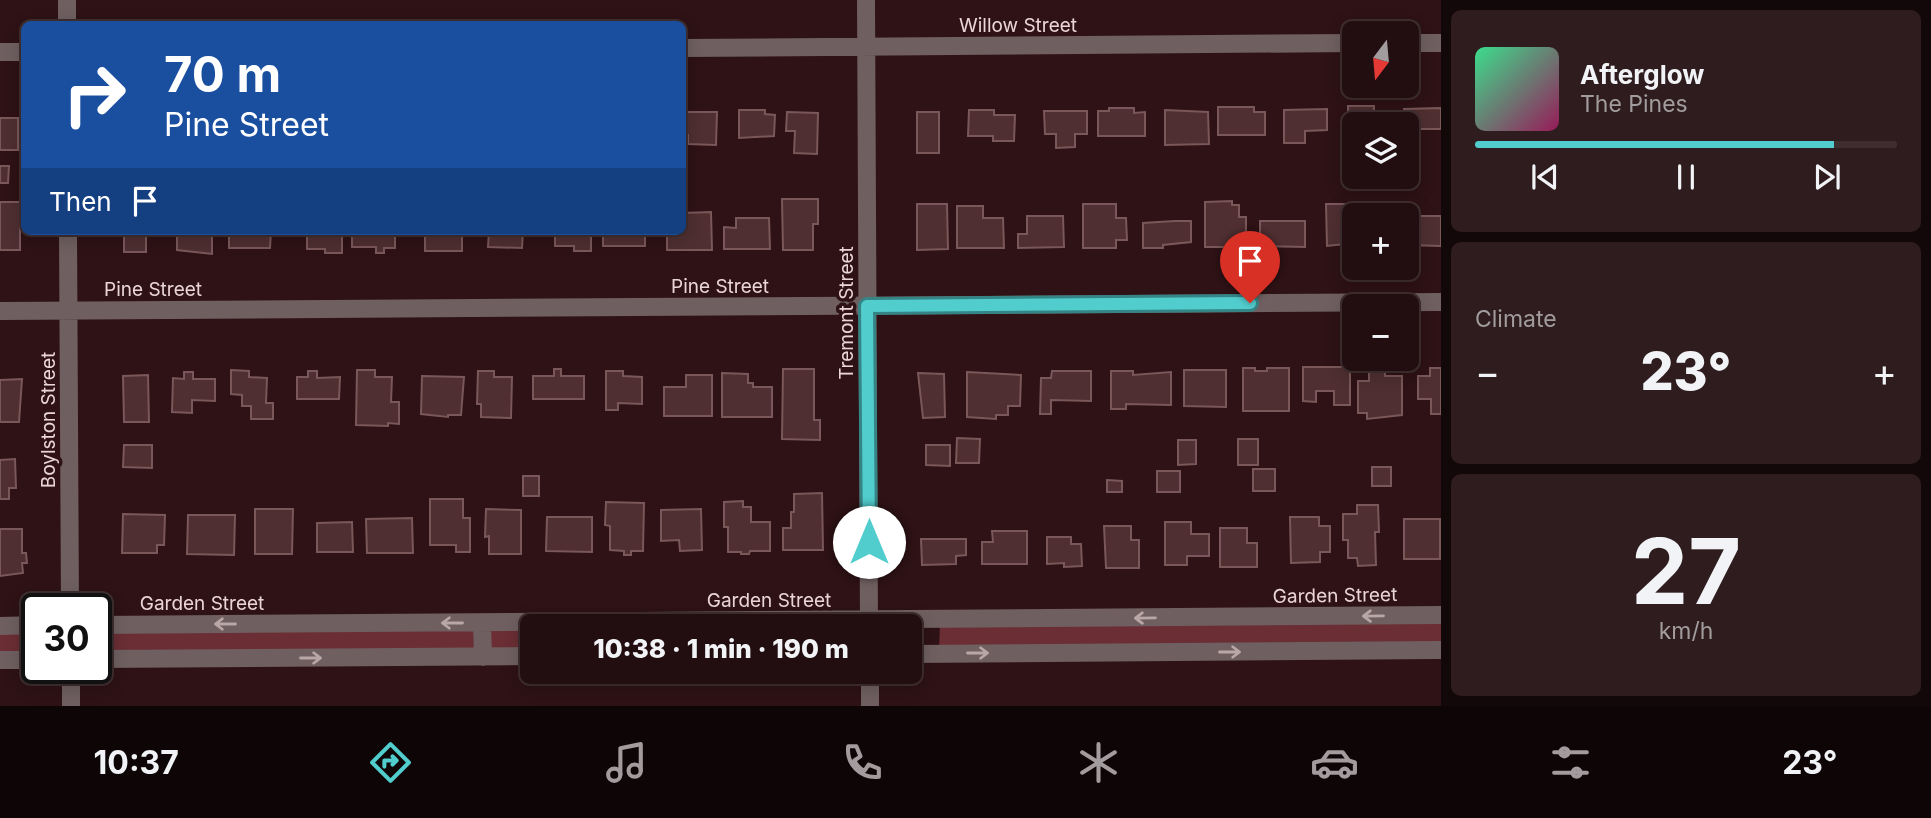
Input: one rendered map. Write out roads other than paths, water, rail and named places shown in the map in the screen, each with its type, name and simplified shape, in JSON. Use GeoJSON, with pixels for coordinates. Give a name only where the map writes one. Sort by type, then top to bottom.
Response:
{"type":"FeatureCollection","features":[{"type":"Feature","properties":{"kind":"street"},"geometry":{"type":"LineString","coordinates":[[67,0],[67,21]]}},
{"type":"Feature","properties":{"kind":"street","name":"Tremont Street"},"geometry":{"type":"LineString","coordinates":[[866,0],[869,614]]}},
{"type":"Feature","properties":{"kind":"street","name":"Willow Street"},"geometry":{"type":"LineString","coordinates":[[686,48],[1342,43]]}},
{"type":"Feature","properties":{"kind":"street"},"geometry":{"type":"LineString","coordinates":[[1419,43],[1441,43]]}},
{"type":"Feature","properties":{"kind":"street"},"geometry":{"type":"LineString","coordinates":[[0,52],[21,52]]}},
{"type":"Feature","properties":{"kind":"street","name":"Boylston Street"},"geometry":{"type":"LineString","coordinates":[[68,235],[70,593]]}},
{"type":"Feature","properties":{"kind":"street","name":"Pine Street"},"geometry":{"type":"LineString","coordinates":[[0,311],[1441,302]]}},
{"type":"Feature","properties":{"kind":"street","name":"Garden Street"},"geometry":{"type":"LineString","coordinates":[[922,623],[1441,615]]}},
{"type":"Feature","properties":{"kind":"street"},"geometry":{"type":"LineString","coordinates":[[482,623],[483,657]]}},
{"type":"Feature","properties":{"kind":"street","name":"Garden Street"},"geometry":{"type":"LineString","coordinates":[[112,625],[520,623]]}},
{"type":"Feature","properties":{"kind":"street"},"geometry":{"type":"LineString","coordinates":[[0,626],[21,625]]}},
{"type":"Feature","properties":{"kind":"street"},"geometry":{"type":"LineString","coordinates":[[922,654],[1441,650]]}},
{"type":"Feature","properties":{"kind":"street"},"geometry":{"type":"LineString","coordinates":[[112,659],[520,656]]}},
{"type":"Feature","properties":{"kind":"street"},"geometry":{"type":"LineString","coordinates":[[0,660],[21,660]]}},
{"type":"Feature","properties":{"kind":"street"},"geometry":{"type":"LineString","coordinates":[[71,684],[71,706]]}},
{"type":"Feature","properties":{"kind":"street"},"geometry":{"type":"LineString","coordinates":[[870,684],[870,706]]}}]}
